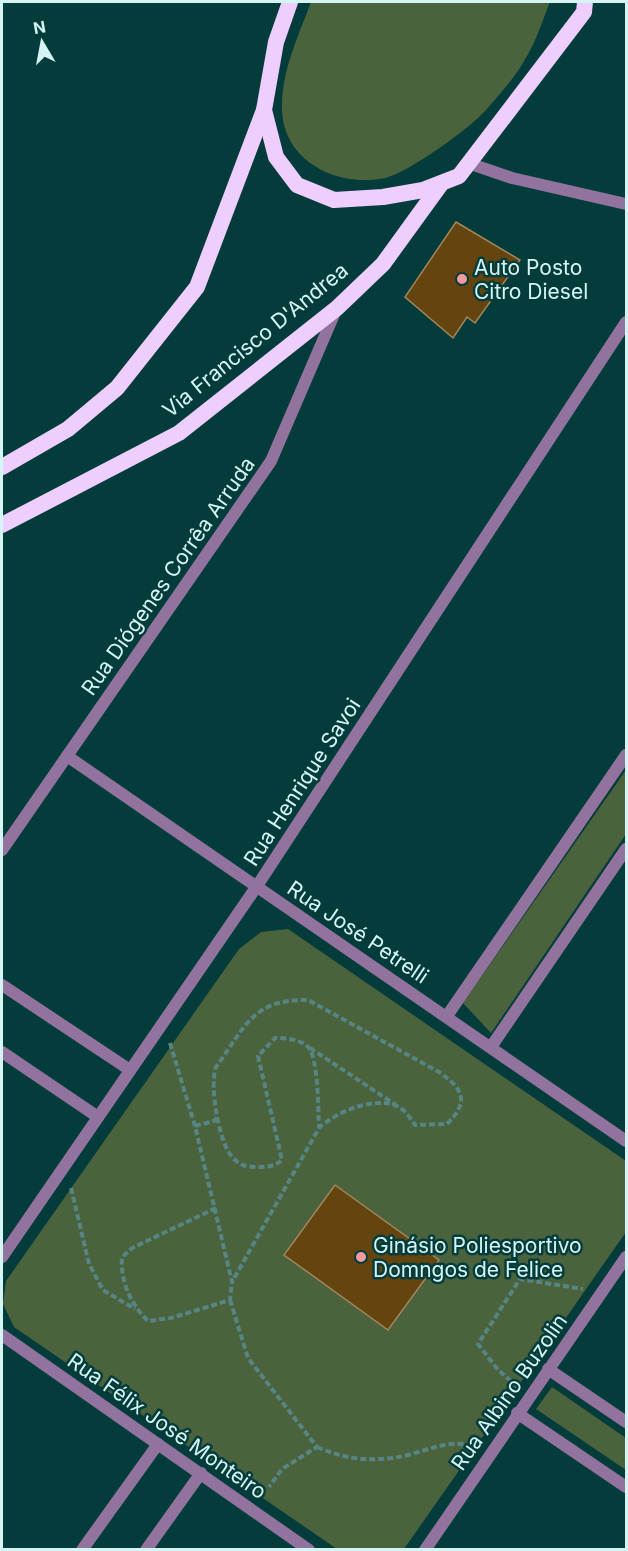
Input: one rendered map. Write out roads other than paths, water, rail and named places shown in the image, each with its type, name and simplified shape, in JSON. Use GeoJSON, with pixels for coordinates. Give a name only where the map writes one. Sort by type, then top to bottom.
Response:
{"type":"FeatureCollection","features":[{"type":"Feature","properties":{"kind":"highway"},"geometry":{"type":"LineString","coordinates":[[2,467],[68,429],[117,388],[197,287],[264,110],[276,42],[290,2]]}},
{"type":"Feature","properties":{"kind":"highway"},"geometry":{"type":"LineString","coordinates":[[264,110],[276,157],[297,185],[334,200],[383,197],[441,184],[459,176],[586,5]]}},
{"type":"Feature","properties":{"kind":"highway","name":"Via Francisco D'Andrea"},"geometry":{"type":"LineString","coordinates":[[2,525],[179,433],[337,308],[383,264],[441,184]]}},
{"type":"Feature","properties":{"kind":"street"},"geometry":{"type":"LineString","coordinates":[[468,163],[512,178],[627,204]]}},
{"type":"Feature","properties":{"kind":"street","name":"Rua Diógenes Corrêa Arruda"},"geometry":{"type":"LineString","coordinates":[[2,850],[271,460],[337,308]]}},
{"type":"Feature","properties":{"kind":"street","name":"Rua Henrique Savoi"},"geometry":{"type":"LineString","coordinates":[[2,1257],[257,886],[627,322]]}},
{"type":"Feature","properties":{"kind":"street"},"geometry":{"type":"LineString","coordinates":[[447,1016],[627,755]]}},
{"type":"Feature","properties":{"kind":"street","name":"Rua José Petrelli"},"geometry":{"type":"LineString","coordinates":[[67,756],[627,1141]]}},
{"type":"Feature","properties":{"kind":"street"},"geometry":{"type":"LineString","coordinates":[[491,1047],[627,849]]}},
{"type":"Feature","properties":{"kind":"street"},"geometry":{"type":"LineString","coordinates":[[2,985],[130,1070]]}},
{"type":"Feature","properties":{"kind":"street"},"geometry":{"type":"LineString","coordinates":[[2,1052],[98,1117]]}},
{"type":"Feature","properties":{"kind":"street","name":"Rua Albino Buzolin"},"geometry":{"type":"LineString","coordinates":[[424,1550],[627,1257]]}},
{"type":"Feature","properties":{"kind":"street","name":"Rua Félix José Monteiro"},"geometry":{"type":"LineString","coordinates":[[2,1335],[309,1550]]}},
{"type":"Feature","properties":{"kind":"street"},"geometry":{"type":"LineString","coordinates":[[548,1369],[627,1422]]}},
{"type":"Feature","properties":{"kind":"street"},"geometry":{"type":"LineString","coordinates":[[517,1413],[627,1487]]}},
{"type":"Feature","properties":{"kind":"street"},"geometry":{"type":"LineString","coordinates":[[82,1550],[158,1444]]}},
{"type":"Feature","properties":{"kind":"street"},"geometry":{"type":"LineString","coordinates":[[146,1550],[201,1473]]}},
{"type":"Feature","properties":{"kind":"place","name":"Auto Posto Citro Diesel"},"geometry":{"type":"Point","coordinates":[462,279]}},
{"type":"Feature","properties":{"kind":"place","name":"Ginásio Poliesportivo Domngos de Felice"},"geometry":{"type":"Point","coordinates":[361,1257]}}]}
